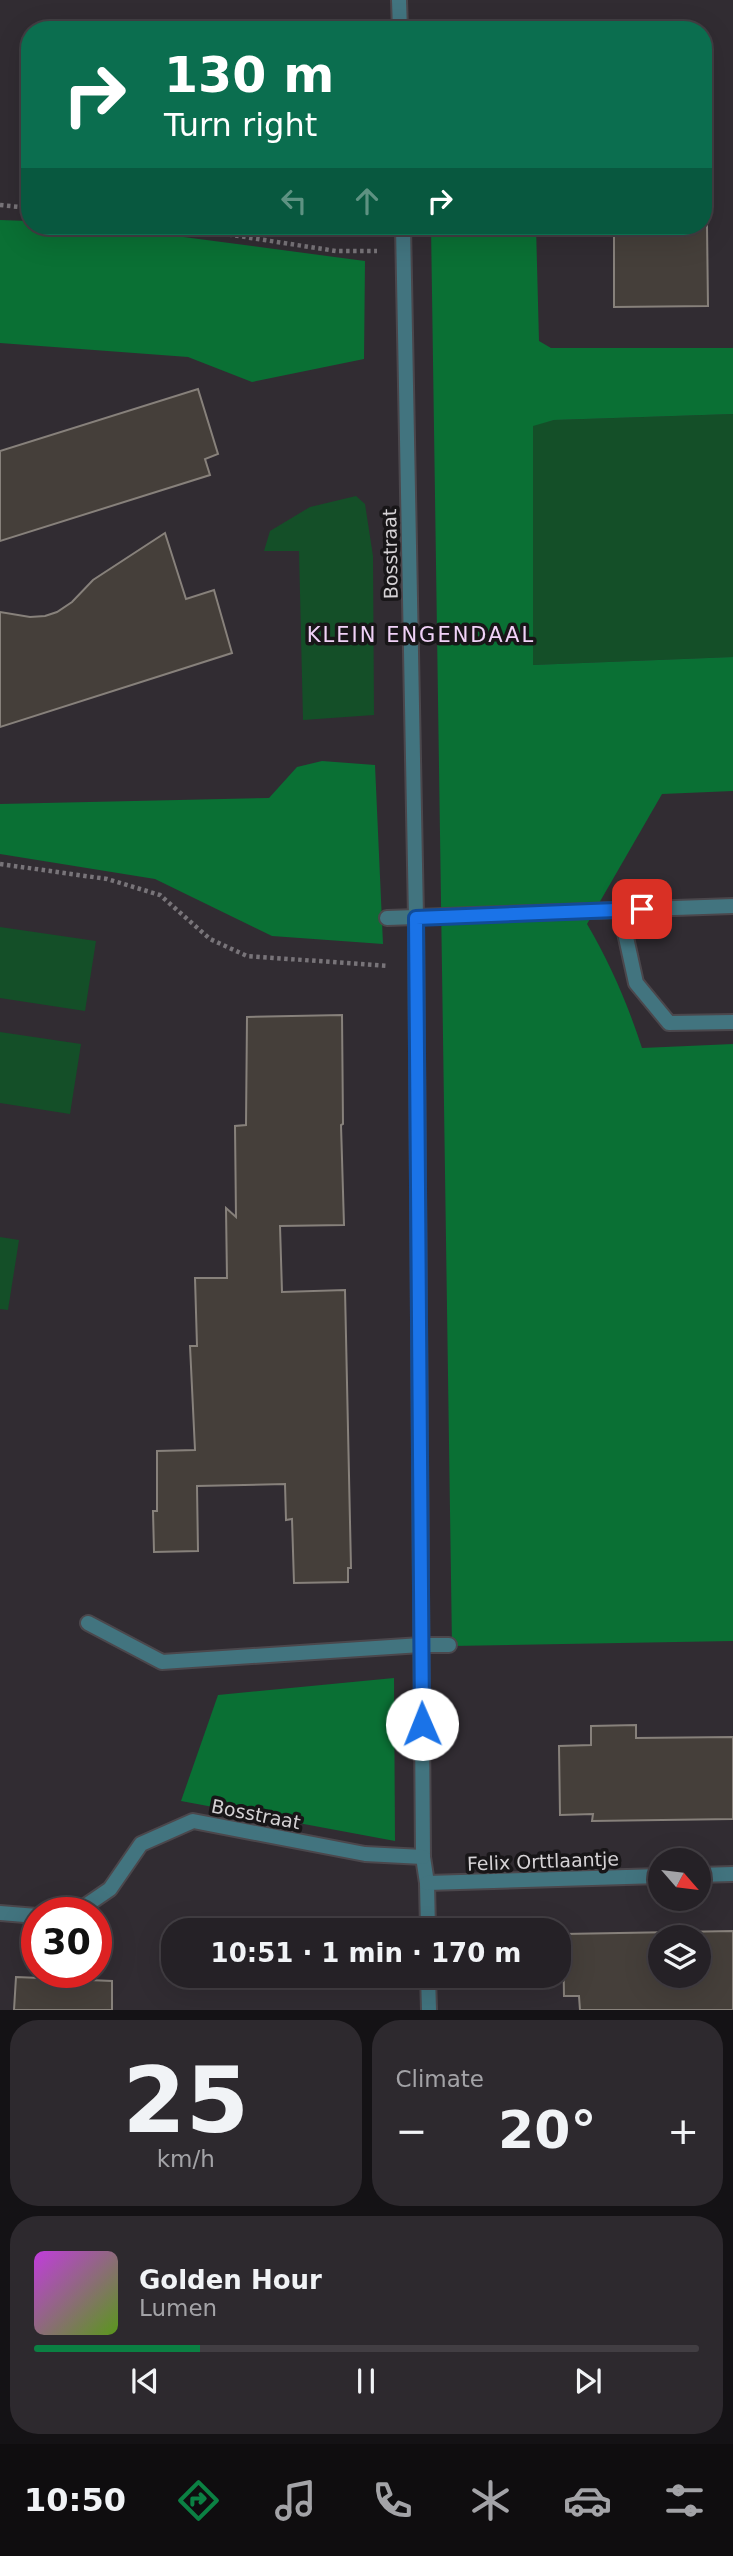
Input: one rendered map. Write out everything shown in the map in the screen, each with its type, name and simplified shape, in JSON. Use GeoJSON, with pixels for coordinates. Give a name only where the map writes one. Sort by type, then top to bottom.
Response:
{"type":"FeatureCollection","features":[{"type":"Feature","properties":{"kind":"street"},"geometry":{"type":"LineString","coordinates":[[399,0],[400,21]]}},
{"type":"Feature","properties":{"kind":"street","name":"Bosstraat"},"geometry":{"type":"LineString","coordinates":[[403,235],[416,918],[423,1857],[428,1918]]}},
{"type":"Feature","properties":{"kind":"street"},"geometry":{"type":"LineString","coordinates":[[387,918],[733,906]]}},
{"type":"Feature","properties":{"kind":"street"},"geometry":{"type":"LineString","coordinates":[[620,910],[636,983],[669,1023],[733,1021]]}},
{"type":"Feature","properties":{"kind":"street"},"geometry":{"type":"LineString","coordinates":[[88,1623],[162,1662],[449,1645]]}},
{"type":"Feature","properties":{"kind":"street","name":"Bosstraat"},"geometry":{"type":"LineString","coordinates":[[98,1897],[110,1889],[141,1844],[193,1821],[365,1854],[423,1857]]}},
{"type":"Feature","properties":{"kind":"street"},"geometry":{"type":"LineString","coordinates":[[711,1875],[733,1874]]}},
{"type":"Feature","properties":{"kind":"street","name":"Felix Orttlaantje"},"geometry":{"type":"LineString","coordinates":[[427,1883],[648,1876]]}},
{"type":"Feature","properties":{"kind":"street"},"geometry":{"type":"LineString","coordinates":[[0,1913],[21,1915]]}},
{"type":"Feature","properties":{"kind":"street"},"geometry":{"type":"LineString","coordinates":[[428,1988],[429,2010]]}},
{"type":"Feature","properties":{"kind":"path"},"geometry":{"type":"LineString","coordinates":[[0,205],[21,207]]}},
{"type":"Feature","properties":{"kind":"path"},"geometry":{"type":"LineString","coordinates":[[232,235],[336,251],[403,251]]}},
{"type":"Feature","properties":{"kind":"path"},"geometry":{"type":"LineString","coordinates":[[0,864],[107,879],[160,895],[210,939],[247,956],[366,966],[416,967]]}},
{"type":"Feature","properties":{"kind":"green space"},"geometry":{"type":"Polygon","coordinates":[[[0,220],[21,221],[21,235],[168,235],[365,261],[364,359],[252,382],[188,357],[0,343],[0,220]]]}},
{"type":"Feature","properties":{"kind":"green space"},"geometry":{"type":"Polygon","coordinates":[[[431,235],[536,235],[539,341],[551,348],[733,348],[733,414],[554,420],[533,426],[533,665],[733,657],[733,791],[662,794],[587,924],[618,985],[642,1048],[733,1044],[733,1641],[452,1646],[431,235]]]}},
{"type":"Feature","properties":{"kind":"green space"},"geometry":{"type":"Polygon","coordinates":[[[733,414],[733,657],[533,665],[533,425],[554,420],[733,414]]]}},
{"type":"Feature","properties":{"kind":"green space"},"geometry":{"type":"Polygon","coordinates":[[[356,496],[365,504],[373,556],[374,715],[303,720],[299,551],[264,551],[270,531],[310,507],[356,496]]]}},
{"type":"Feature","properties":{"kind":"green space"},"geometry":{"type":"Polygon","coordinates":[[[322,761],[375,765],[383,944],[272,936],[155,879],[0,854],[0,804],[269,798],[297,767],[322,761]]]}},
{"type":"Feature","properties":{"kind":"green space"},"geometry":{"type":"Polygon","coordinates":[[[0,927],[96,941],[85,1011],[0,998],[0,927]]]}},
{"type":"Feature","properties":{"kind":"green space"},"geometry":{"type":"Polygon","coordinates":[[[0,1032],[81,1044],[70,1114],[0,1103],[0,1032]]]}},
{"type":"Feature","properties":{"kind":"green space"},"geometry":{"type":"Polygon","coordinates":[[[0,1237],[19,1240],[8,1310],[0,1309],[0,1237]]]}},
{"type":"Feature","properties":{"kind":"green space"},"geometry":{"type":"Polygon","coordinates":[[[394,1678],[395,1841],[181,1801],[218,1695],[394,1678]]]}},
{"type":"Feature","properties":{"kind":"building"},"geometry":{"type":"Polygon","coordinates":[[[614,235],[707,235],[708,306],[614,307],[614,235]]]}},
{"type":"Feature","properties":{"kind":"building"},"geometry":{"type":"Polygon","coordinates":[[[198,389],[218,454],[205,459],[210,475],[0,541],[0,451],[198,389]]]}},
{"type":"Feature","properties":{"kind":"building"},"geometry":{"type":"Polygon","coordinates":[[[165,533],[186,599],[214,590],[232,653],[0,727],[0,612],[30,617],[57,612],[72,602],[93,580],[165,533]]]}},
{"type":"Feature","properties":{"kind":"building"},"geometry":{"type":"Polygon","coordinates":[[[342,1015],[344,1225],[280,1226],[282,1292],[345,1290],[351,1568],[348,1568],[348,1582],[294,1583],[292,1519],[286,1520],[285,1484],[197,1486],[198,1551],[154,1552],[153,1511],[157,1511],[157,1451],[195,1450],[190,1346],[197,1346],[195,1278],[227,1278],[226,1208],[236,1217],[235,1126],[246,1125],[247,1017],[342,1015]]]}},
{"type":"Feature","properties":{"kind":"building"},"geometry":{"type":"Polygon","coordinates":[[[636,1725],[636,1738],[733,1737],[733,1819],[592,1821],[593,1814],[560,1815],[559,1746],[591,1745],[591,1726],[636,1725]]]}},
{"type":"Feature","properties":{"kind":"building"},"geometry":{"type":"Polygon","coordinates":[[[711,1931],[733,1931],[733,2010],[580,2010],[579,1996],[564,1996],[564,1988],[571,1988],[571,1934],[648,1932],[648,1988],[711,1988],[711,1931]]]}},
{"type":"Feature","properties":{"kind":"building"},"geometry":{"type":"Polygon","coordinates":[[[16,1977],[21,1977],[21,1988],[112,1988],[112,2010],[14,2010],[16,1977]]]}},
{"type":"Feature","properties":{"kind":"district","name":"KLEIN ENGENDAAL"},"geometry":{"type":"Point","coordinates":[421,635]}},
{"type":"Feature","properties":{"kind":"route"},"geometry":{"type":"LineString","coordinates":[[422,1724],[416,918],[642,909]]}}]}
